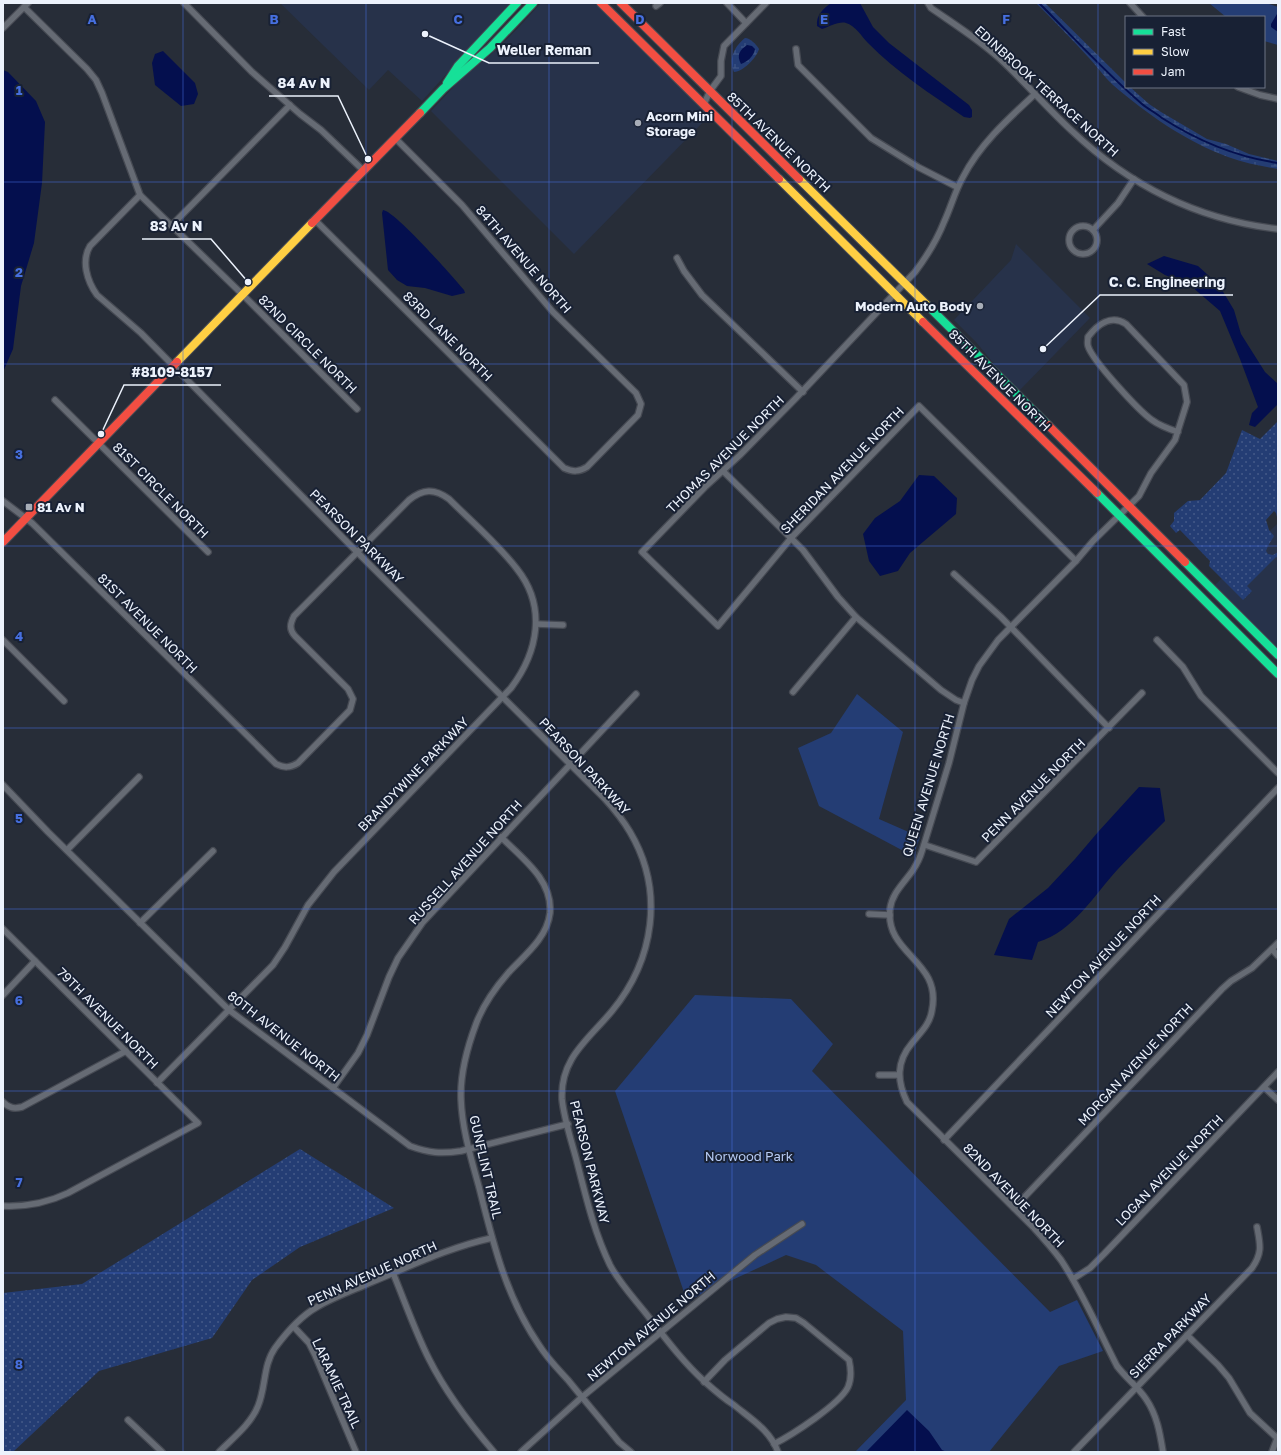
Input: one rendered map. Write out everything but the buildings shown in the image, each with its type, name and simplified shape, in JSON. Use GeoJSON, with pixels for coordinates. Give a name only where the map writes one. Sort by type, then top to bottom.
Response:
{"type":"FeatureCollection","features":[{"type":"Feature","properties":{"kind":"main road"},"geometry":{"type":"LineString","coordinates":[[443,89],[458,66],[517,3]]}},
{"type":"Feature","properties":{"kind":"main road"},"geometry":{"type":"LineString","coordinates":[[3,542],[443,89],[479,59],[511,28],[533,3]]}},
{"type":"Feature","properties":{"kind":"main road","name":"85TH AVENUE NORTH"},"geometry":{"type":"LineString","coordinates":[[601,3],[1278,674]]}},
{"type":"Feature","properties":{"kind":"main road","name":"85TH AVENUE NORTH"},"geometry":{"type":"LineString","coordinates":[[621,3],[1130,506],[1278,655]]}},
{"type":"Feature","properties":{"kind":"street"},"geometry":{"type":"LineString","coordinates":[[184,3],[252,72],[321,130],[364,171]]}},
{"type":"Feature","properties":{"kind":"street"},"geometry":{"type":"LineString","coordinates":[[727,3],[746,23]]}},
{"type":"Feature","properties":{"kind":"street"},"geometry":{"type":"LineString","coordinates":[[704,104],[710,91],[720,76],[724,46],[766,3]]}},
{"type":"Feature","properties":{"kind":"street","name":"EDINBROOK TERRACE NORTH"},"geometry":{"type":"LineString","coordinates":[[928,3],[931,8],[986,47],[1010,69],[1070,130],[1092,150],[1118,170],[1180,204],[1242,224],[1278,229]]}},
{"type":"Feature","properties":{"kind":"street"},"geometry":{"type":"LineString","coordinates":[[1130,3],[1142,16]]}},
{"type":"Feature","properties":{"kind":"street"},"geometry":{"type":"LineString","coordinates":[[3,28],[26,5],[87,69],[96,80],[102,93],[140,195]]}},
{"type":"Feature","properties":{"kind":"street"},"geometry":{"type":"LineString","coordinates":[[796,49],[798,65],[868,135],[918,167],[957,187]]}},
{"type":"Feature","properties":{"kind":"street"},"geometry":{"type":"LineString","coordinates":[[1241,88],[1260,95],[1278,99]]}},
{"type":"Feature","properties":{"kind":"street","name":"THOMAS AVENUE NORTH"},"geometry":{"type":"LineString","coordinates":[[718,626],[642,552],[802,392],[926,258],[945,222],[957,187],[969,165],[985,144],[1034,94]]}},
{"type":"Feature","properties":{"kind":"street"},"geometry":{"type":"LineString","coordinates":[[171,226],[290,105]]}},
{"type":"Feature","properties":{"kind":"street","name":"84TH AVENUE NORTH"},"geometry":{"type":"LineString","coordinates":[[396,138],[462,205],[553,312],[636,393],[641,404],[638,415],[587,467],[576,471],[570,471],[564,468]]}},
{"type":"Feature","properties":{"kind":"street"},"geometry":{"type":"LineString","coordinates":[[1093,230],[1118,203],[1134,180]]}},
{"type":"Feature","properties":{"kind":"street","name":"82ND CIRCLE NORTH"},"geometry":{"type":"LineString","coordinates":[[140,195],[357,409]]}},
{"type":"Feature","properties":{"kind":"street","name":"PEARSON PARKWAY"},"geometry":{"type":"LineString","coordinates":[[140,195],[90,246],[85,258],[92,287],[141,333],[357,552],[503,696],[614,809],[631,833],[640,852],[646,872],[650,894],[651,915],[645,950],[635,977],[624,996],[611,1013],[582,1043],[566,1069],[562,1099],[593,1224],[601,1245],[622,1286],[689,1367],[704,1382],[761,1426],[778,1452]]}},
{"type":"Feature","properties":{"kind":"street","name":"83RD LANE NORTH"},"geometry":{"type":"LineString","coordinates":[[316,220],[564,468]]}},
{"type":"Feature","properties":{"kind":"street"},"geometry":{"type":"LineString","coordinates":[[1082,226],[1093,230],[1097,241],[1094,249],[1091,252],[1082,254],[1074,251],[1069,243],[1070,233],[1073,229],[1082,226]]}},
{"type":"Feature","properties":{"kind":"street"},"geometry":{"type":"LineString","coordinates":[[677,258],[684,271],[702,294],[802,392]]}},
{"type":"Feature","properties":{"kind":"street","name":"QUEEN AVENUE NORTH"},"geometry":{"type":"LineString","coordinates":[[913,1109],[907,1102],[900,1085],[900,1063],[905,1052],[928,1023],[934,999],[932,986],[927,975],[920,965],[896,940],[892,930],[890,915],[893,898],[918,862],[924,845],[949,763],[964,703],[972,680],[991,648],[1076,561],[1093,541],[1139,496],[1151,473],[1175,440],[1178,432],[1187,402],[1184,385],[1122,320],[1106,321],[1100,324],[1088,337],[1088,347],[1091,353],[1143,413],[1163,427],[1178,432]]}},
{"type":"Feature","properties":{"kind":"street","name":"81ST CIRCLE NORTH"},"geometry":{"type":"LineString","coordinates":[[55,400],[208,552]]}},
{"type":"Feature","properties":{"kind":"street","name":"SHERIDAN AVENUE NORTH"},"geometry":{"type":"LineString","coordinates":[[718,626],[792,537],[919,406],[1076,561]]}},
{"type":"Feature","properties":{"kind":"street"},"geometry":{"type":"LineString","coordinates":[[723,471],[804,550],[838,597],[856,617],[941,690],[956,700],[964,703]]}},
{"type":"Feature","properties":{"kind":"street","name":"BRANDYWINE PARKWAY"},"geometry":{"type":"LineString","coordinates":[[157,1083],[273,965],[285,947],[308,905],[334,872],[503,696],[520,675],[528,661],[533,646],[536,624],[532,599],[527,584],[508,558],[449,499],[443,495],[429,490],[421,492],[409,500],[357,552]]}},
{"type":"Feature","properties":{"kind":"street","name":"81ST AVENUE NORTH"},"geometry":{"type":"LineString","coordinates":[[3,501],[26,518],[276,764],[282,767],[289,767],[298,763],[350,710],[353,705],[353,699],[348,689],[291,632],[290,626],[294,616],[357,552]]}},
{"type":"Feature","properties":{"kind":"street"},"geometry":{"type":"LineString","coordinates":[[954,574],[1109,728]]}},
{"type":"Feature","properties":{"kind":"street"},"geometry":{"type":"LineString","coordinates":[[793,692],[856,617]]}},
{"type":"Feature","properties":{"kind":"street"},"geometry":{"type":"LineString","coordinates":[[536,624],[563,625]]}},
{"type":"Feature","properties":{"kind":"street"},"geometry":{"type":"LineString","coordinates":[[3,640],[64,701]]}},
{"type":"Feature","properties":{"kind":"street"},"geometry":{"type":"LineString","coordinates":[[1157,640],[1183,667],[1200,696],[1278,773]]}},
{"type":"Feature","properties":{"kind":"street","name":"PENN AVENUE NORTH"},"geometry":{"type":"LineString","coordinates":[[924,845],[976,862],[1142,693]]}},
{"type":"Feature","properties":{"kind":"street","name":"RUSSELL AVENUE NORTH"},"geometry":{"type":"LineString","coordinates":[[333,1088],[358,1053],[389,977],[398,958],[410,940],[437,906],[636,694]]}},
{"type":"Feature","properties":{"kind":"street"},"geometry":{"type":"LineString","coordinates":[[67,850],[139,778]]}},
{"type":"Feature","properties":{"kind":"street","name":"80TH AVENUE NORTH"},"geometry":{"type":"LineString","coordinates":[[3,785],[229,1010],[410,1146],[435,1153],[448,1153],[568,1124]]}},
{"type":"Feature","properties":{"kind":"street","name":"NEWTON AVENUE NORTH"},"geometry":{"type":"LineString","coordinates":[[944,1140],[1278,788]]}},
{"type":"Feature","properties":{"kind":"street","name":"GUNFLINT TRAIL"},"geometry":{"type":"LineString","coordinates":[[501,837],[542,880],[547,891],[550,913],[547,924],[536,943],[509,973],[488,1000],[479,1015],[468,1044],[465,1058],[461,1098],[464,1126],[501,1270],[525,1322],[540,1346],[619,1442],[631,1452]]}},
{"type":"Feature","properties":{"kind":"street"},"geometry":{"type":"LineString","coordinates":[[140,923],[213,851]]}},
{"type":"Feature","properties":{"kind":"street"},"geometry":{"type":"LineString","coordinates":[[870,914],[890,915]]}},
{"type":"Feature","properties":{"kind":"street","name":"79TH AVENUE NORTH"},"geometry":{"type":"LineString","coordinates":[[3,929],[198,1123],[68,1194],[36,1205],[19,1207],[3,1206]]}},
{"type":"Feature","properties":{"kind":"street","name":"MORGAN AVENUE NORTH"},"geometry":{"type":"LineString","coordinates":[[1014,1208],[1222,989],[1231,981],[1252,968],[1278,943]]}},
{"type":"Feature","properties":{"kind":"street"},"geometry":{"type":"LineString","coordinates":[[1272,949],[1278,956]]}},
{"type":"Feature","properties":{"kind":"street"},"geometry":{"type":"LineString","coordinates":[[3,995],[35,961]]}},
{"type":"Feature","properties":{"kind":"street"},"geometry":{"type":"LineString","coordinates":[[3,1102],[11,1108],[22,1107],[126,1051]]}},
{"type":"Feature","properties":{"kind":"street","name":"LOGAN AVENUE NORTH"},"geometry":{"type":"LineString","coordinates":[[1073,1279],[1090,1268],[1104,1254],[1278,1072]]}},
{"type":"Feature","properties":{"kind":"street"},"geometry":{"type":"LineString","coordinates":[[879,1075],[899,1076]]}},
{"type":"Feature","properties":{"kind":"street"},"geometry":{"type":"LineString","coordinates":[[1264,1087],[1278,1100]]}},
{"type":"Feature","properties":{"kind":"street","name":"82ND AVENUE NORTH"},"geometry":{"type":"LineString","coordinates":[[913,1109],[1048,1243],[1073,1279],[1117,1366],[1146,1399],[1154,1412],[1159,1427],[1163,1452]]}},
{"type":"Feature","properties":{"kind":"street","name":"NEWTON AVENUE NORTH"},"geometry":{"type":"LineString","coordinates":[[521,1452],[582,1397],[755,1255],[802,1224]]}},
{"type":"Feature","properties":{"kind":"street","name":"SIERRA PARKWAY"},"geometry":{"type":"LineString","coordinates":[[1074,1452],[1252,1268],[1260,1253],[1257,1227]]}},
{"type":"Feature","properties":{"kind":"street","name":"PENN AVENUE NORTH"},"geometry":{"type":"LineString","coordinates":[[219,1452],[255,1413],[259,1404],[267,1365],[275,1348],[294,1327],[316,1308],[393,1273],[452,1249],[492,1238]]}},
{"type":"Feature","properties":{"kind":"street"},"geometry":{"type":"LineString","coordinates":[[393,1273],[429,1359],[464,1415],[494,1452]]}},
{"type":"Feature","properties":{"kind":"street"},"geometry":{"type":"LineString","coordinates":[[704,1382],[725,1360],[765,1326],[777,1319],[786,1317],[796,1318],[804,1323],[849,1360],[851,1379],[848,1388],[842,1396],[800,1429],[774,1444]]}},
{"type":"Feature","properties":{"kind":"street","name":"LARAMIE TRAIL"},"geometry":{"type":"LineString","coordinates":[[294,1327],[309,1343],[315,1355],[356,1452]]}},
{"type":"Feature","properties":{"kind":"street"},"geometry":{"type":"LineString","coordinates":[[1187,1335],[1218,1365],[1229,1378],[1250,1413],[1277,1437],[1272,1452]]}},
{"type":"Feature","properties":{"kind":"street"},"geometry":{"type":"LineString","coordinates":[[128,1420],[162,1452]]}},
{"type":"Feature","properties":{"kind":"shaded area"},"geometry":{"type":"Polygon","coordinates":[[[280,3],[511,3],[422,101],[388,70],[369,90],[280,3]]]}},
{"type":"Feature","properties":{"kind":"shaded area"},"geometry":{"type":"Polygon","coordinates":[[[541,3],[596,3],[709,116],[574,254],[431,111],[461,79],[495,51],[541,3]]]}},
{"type":"Feature","properties":{"kind":"shaded area"},"geometry":{"type":"Polygon","coordinates":[[[831,3],[860,3],[873,27],[889,43],[969,105],[972,110],[972,117],[964,117],[890,64],[849,24],[834,24],[822,29],[817,26],[819,15],[831,3]]]}},
{"type":"Feature","properties":{"kind":"shaded area"},"geometry":{"type":"Polygon","coordinates":[[[1277,14],[1278,32],[1271,27],[1271,24],[1277,14]]]}},
{"type":"Feature","properties":{"kind":"shaded area"},"geometry":{"type":"Polygon","coordinates":[[[747,45],[752,46],[755,49],[750,58],[741,64],[739,55],[742,49],[747,45]]]}},
{"type":"Feature","properties":{"kind":"shaded area"},"geometry":{"type":"Polygon","coordinates":[[[163,51],[195,83],[198,94],[194,104],[181,106],[155,85],[152,63],[155,54],[163,51]]]}},
{"type":"Feature","properties":{"kind":"shaded area"},"geometry":{"type":"Polygon","coordinates":[[[3,70],[8,72],[36,101],[45,122],[42,183],[34,243],[21,286],[13,349],[3,372],[3,70]]]}},
{"type":"Feature","properties":{"kind":"shaded area"},"geometry":{"type":"Polygon","coordinates":[[[383,210],[389,213],[411,232],[464,290],[465,293],[452,296],[425,288],[407,286],[397,280],[388,270],[382,213],[383,210]]]}},
{"type":"Feature","properties":{"kind":"shaded area"},"geometry":{"type":"Polygon","coordinates":[[[1016,244],[1090,318],[1019,391],[1004,376],[976,342],[954,320],[1011,260],[1016,244]]]}},
{"type":"Feature","properties":{"kind":"shaded area"},"geometry":{"type":"Polygon","coordinates":[[[1164,256],[1198,266],[1219,285],[1234,310],[1241,334],[1265,372],[1278,384],[1278,404],[1255,427],[1249,425],[1252,413],[1258,407],[1220,311],[1191,286],[1165,275],[1147,264],[1164,256]]]}},
{"type":"Feature","properties":{"kind":"shaded area"},"geometry":{"type":"Polygon","coordinates":[[[919,475],[934,476],[957,498],[956,514],[910,553],[898,571],[880,576],[869,561],[863,534],[875,518],[900,501],[919,475]]]}},
{"type":"Feature","properties":{"kind":"shaded area"},"geometry":{"type":"Polygon","coordinates":[[[1278,523],[1278,648],[1215,585],[1278,523]]]}},
{"type":"Feature","properties":{"kind":"shaded area"},"geometry":{"type":"Polygon","coordinates":[[[1139,787],[1160,788],[1165,821],[1118,869],[1082,912],[1062,930],[1051,937],[1038,942],[1032,960],[994,955],[1009,919],[1048,888],[1139,787]]]}},
{"type":"Feature","properties":{"kind":"shaded area"},"geometry":{"type":"Polygon","coordinates":[[[907,1410],[929,1431],[942,1450],[947,1452],[866,1452],[907,1410]]]}},
{"type":"Feature","properties":{"kind":"green space"},"geometry":{"type":"Polygon","coordinates":[[[1036,3],[1045,3],[1125,82],[1125,88],[1131,88],[1149,104],[1207,139],[1226,144],[1249,154],[1278,161],[1278,169],[1240,161],[1212,151],[1167,126],[1126,96],[1110,82],[1036,3]]]}},
{"type":"Feature","properties":{"kind":"green space"},"geometry":{"type":"Polygon","coordinates":[[[1209,3],[1266,3],[1278,7],[1278,45],[1265,41],[1265,16],[1225,16],[1209,3]]]}},
{"type":"Feature","properties":{"kind":"green space"},"geometry":{"type":"Polygon","coordinates":[[[745,38],[753,42],[759,49],[756,56],[749,64],[741,70],[734,72],[732,67],[732,57],[738,45],[745,38]]]}},
{"type":"Feature","properties":{"kind":"green space"},"geometry":{"type":"Polygon","coordinates":[[[1278,421],[1278,521],[1274,511],[1266,520],[1269,530],[1274,536],[1266,551],[1268,554],[1273,555],[1278,552],[1278,558],[1276,557],[1247,586],[1252,591],[1243,600],[1209,566],[1210,561],[1180,530],[1176,533],[1170,526],[1174,521],[1174,513],[1188,501],[1200,500],[1226,473],[1242,430],[1260,439],[1278,421]]]}},
{"type":"Feature","properties":{"kind":"green space"},"geometry":{"type":"Polygon","coordinates":[[[857,694],[903,732],[879,819],[920,837],[913,856],[819,806],[798,748],[831,733],[857,694]]]}},
{"type":"Feature","properties":{"kind":"green space","name":"Norwood Park"},"geometry":{"type":"Polygon","coordinates":[[[695,995],[791,999],[833,1044],[812,1071],[1050,1312],[1077,1300],[1103,1351],[1059,1366],[989,1452],[855,1452],[906,1400],[903,1331],[816,1265],[786,1255],[687,1301],[615,1091],[695,995]]]}},
{"type":"Feature","properties":{"kind":"green space"},"geometry":{"type":"Polygon","coordinates":[[[300,1149],[394,1208],[300,1247],[252,1280],[212,1338],[99,1371],[13,1452],[3,1452],[3,1293],[82,1284],[300,1149]]]}},
{"type":"Feature","properties":{"kind":"waterway"},"geometry":{"type":"LineString","coordinates":[[1039,3],[1116,80],[1142,104],[1162,118],[1189,134],[1218,147],[1247,157],[1278,163]]}},
{"type":"Feature","properties":{"kind":"traffic: fast"},"geometry":{"type":"LineString","coordinates":[[447,83],[458,66],[517,3]]}},
{"type":"Feature","properties":{"kind":"traffic: fast"},"geometry":{"type":"LineString","coordinates":[[420,113],[443,89],[490,48],[533,3]]}},
{"type":"Feature","properties":{"kind":"traffic: fast"},"geometry":{"type":"LineString","coordinates":[[927,305],[1048,425]]}},
{"type":"Feature","properties":{"kind":"traffic: fast"},"geometry":{"type":"LineString","coordinates":[[1097,493],[1278,674]]}},
{"type":"Feature","properties":{"kind":"traffic: fast"},"geometry":{"type":"LineString","coordinates":[[1185,562],[1278,655]]}},
{"type":"Feature","properties":{"kind":"traffic: slow"},"geometry":{"type":"LineString","coordinates":[[779,179],[923,322]]}},
{"type":"Feature","properties":{"kind":"traffic: slow"},"geometry":{"type":"LineString","coordinates":[[799,179],[927,305]]}},
{"type":"Feature","properties":{"kind":"traffic: slow"},"geometry":{"type":"LineString","coordinates":[[177,362],[312,223]]}},
{"type":"Feature","properties":{"kind":"traffic: jam"},"geometry":{"type":"LineString","coordinates":[[601,3],[779,179]]}},
{"type":"Feature","properties":{"kind":"traffic: jam"},"geometry":{"type":"LineString","coordinates":[[621,3],[799,179]]}},
{"type":"Feature","properties":{"kind":"traffic: jam"},"geometry":{"type":"LineString","coordinates":[[312,223],[420,113]]}},
{"type":"Feature","properties":{"kind":"traffic: jam"},"geometry":{"type":"LineString","coordinates":[[923,322],[1097,493]]}},
{"type":"Feature","properties":{"kind":"traffic: jam"},"geometry":{"type":"LineString","coordinates":[[3,542],[177,362]]}},
{"type":"Feature","properties":{"kind":"traffic: jam"},"geometry":{"type":"LineString","coordinates":[[1048,425],[1185,562]]}},
{"type":"Feature","properties":{"kind":"place","name":"Weller Reman"},"geometry":{"type":"Point","coordinates":[425,34]}},
{"type":"Feature","properties":{"kind":"place","name":"Acorn Mini Storage"},"geometry":{"type":"Point","coordinates":[638,123]}},
{"type":"Feature","properties":{"kind":"place","name":"84 Av N"},"geometry":{"type":"Point","coordinates":[368,159]}},
{"type":"Feature","properties":{"kind":"place","name":"83 Av N"},"geometry":{"type":"Point","coordinates":[248,282]}},
{"type":"Feature","properties":{"kind":"place","name":"Modern Auto Body"},"geometry":{"type":"Point","coordinates":[980,306]}},
{"type":"Feature","properties":{"kind":"place","name":"C. C. Engineering"},"geometry":{"type":"Point","coordinates":[1043,349]}},
{"type":"Feature","properties":{"kind":"place","name":"#8109-8157"},"geometry":{"type":"Point","coordinates":[101,434]}},
{"type":"Feature","properties":{"kind":"place","name":"81 Av N"},"geometry":{"type":"Point","coordinates":[29,507]}}]}
